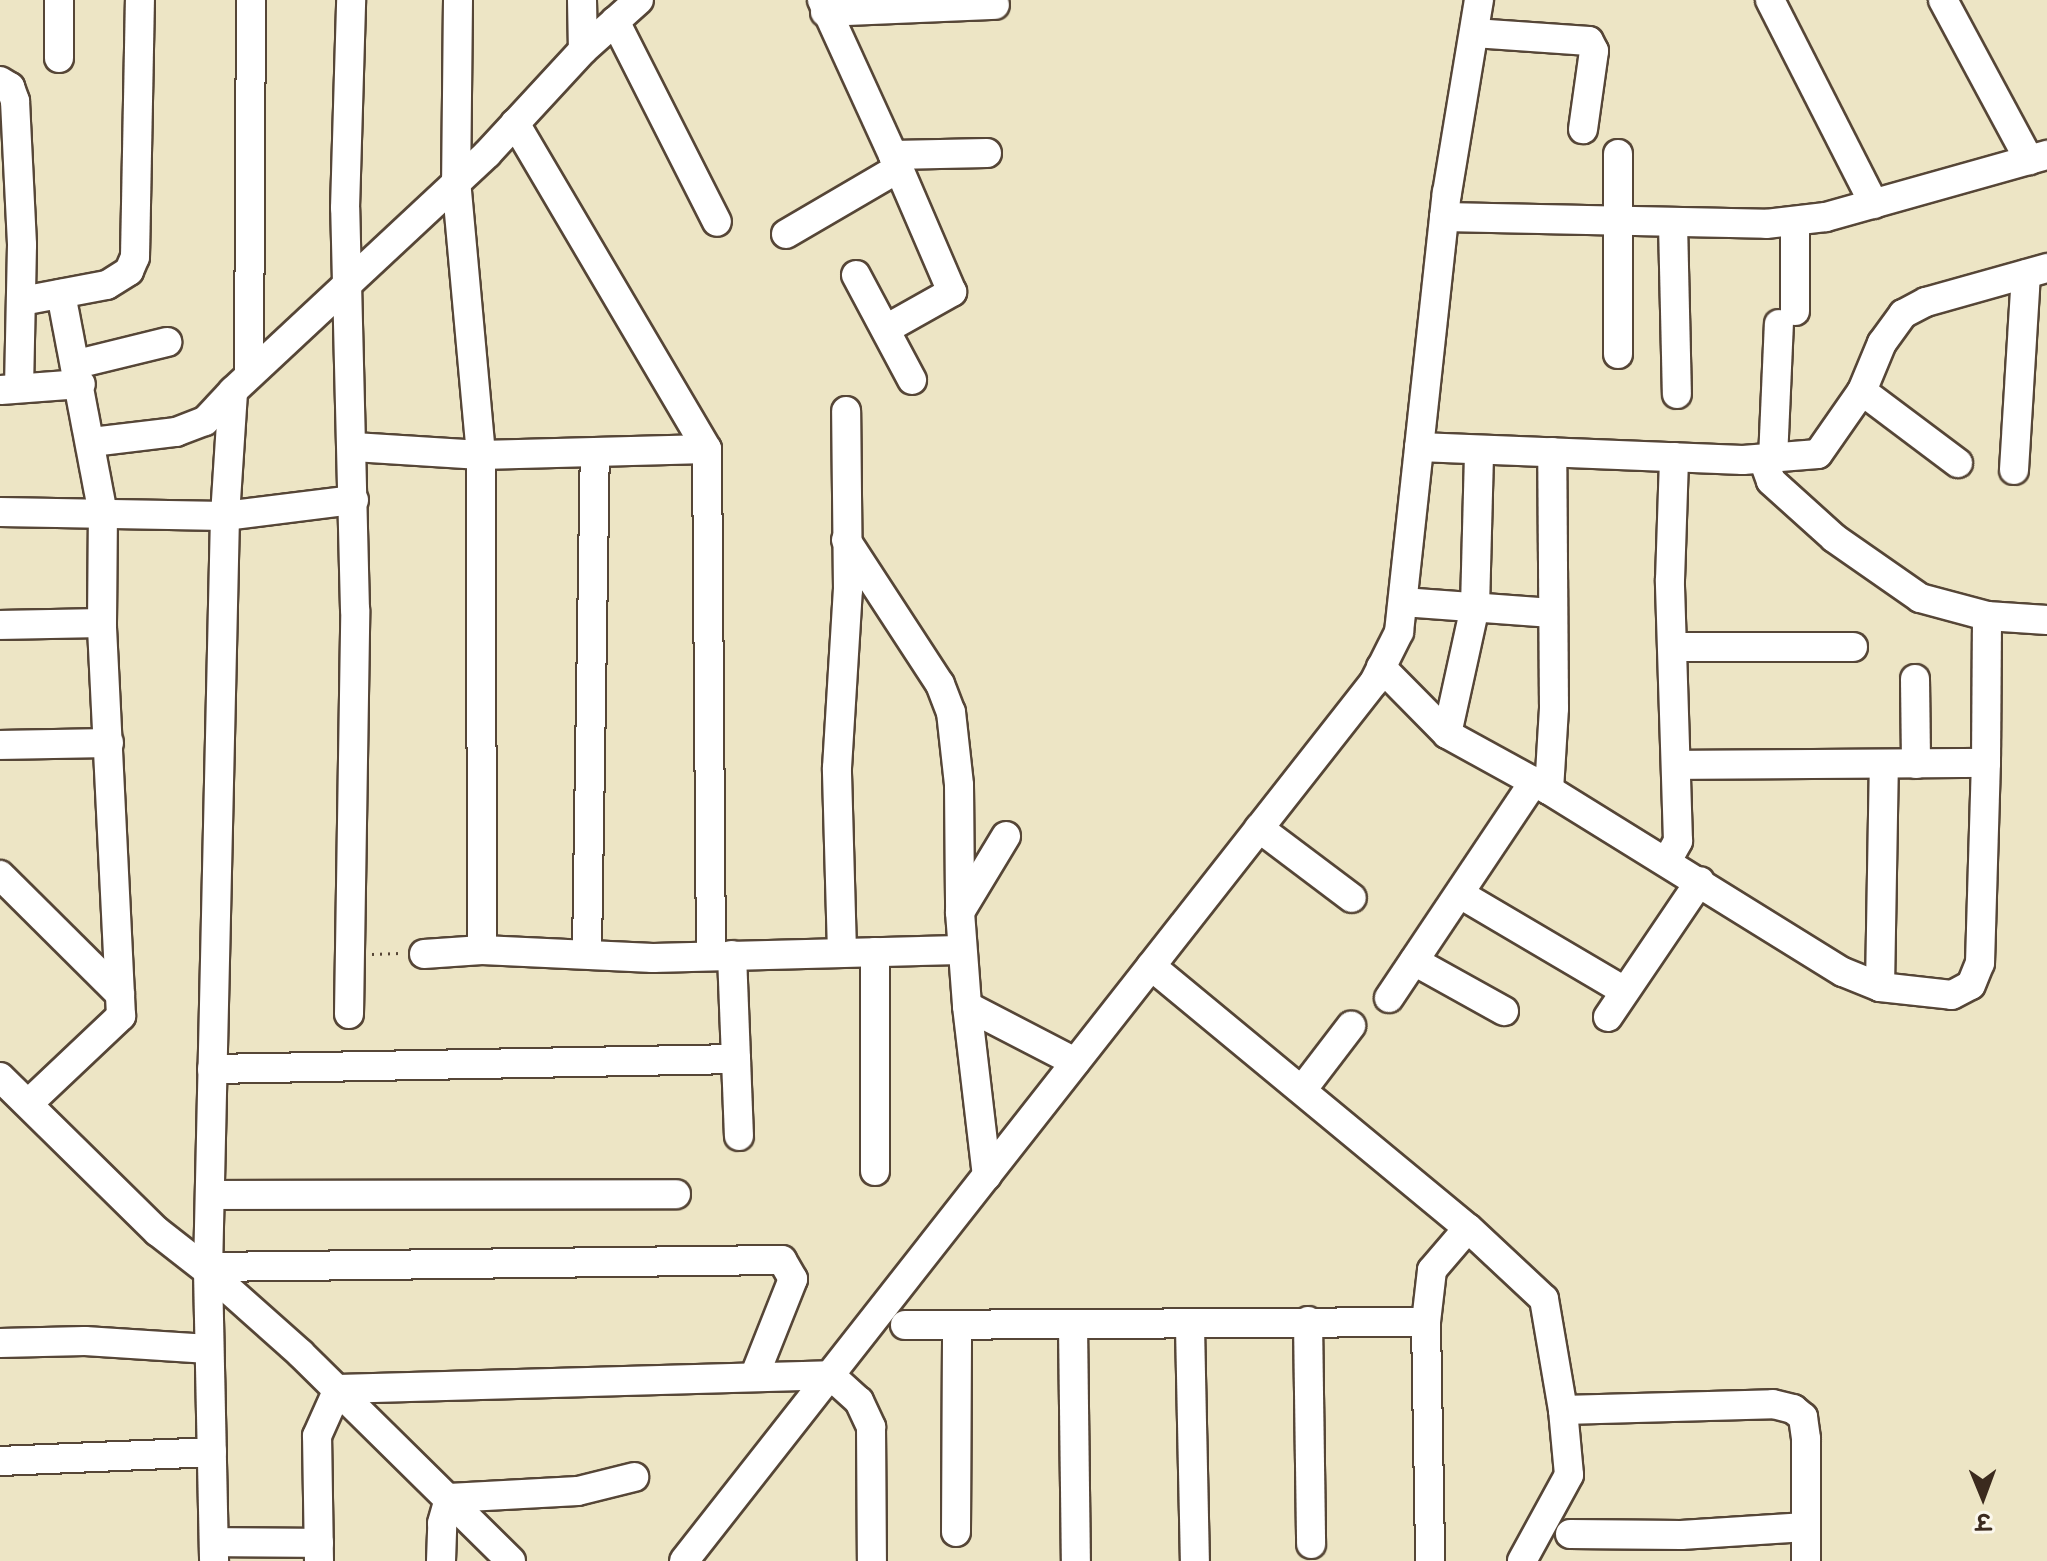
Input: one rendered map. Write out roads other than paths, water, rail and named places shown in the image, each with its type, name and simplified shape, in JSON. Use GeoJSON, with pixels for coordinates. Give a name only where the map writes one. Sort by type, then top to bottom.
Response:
{"type":"FeatureCollection","features":[{"type":"Feature","properties":{"kind":"street"},"geometry":{"type":"LineString","coordinates":[[59,0],[59,58]]}},
{"type":"Feature","properties":{"kind":"street"},"geometry":{"type":"LineString","coordinates":[[22,301],[107,285],[129,271],[135,257],[140,0]]}},
{"type":"Feature","properties":{"kind":"street"},"geometry":{"type":"LineString","coordinates":[[251,0],[241,381],[225,516],[208,1269],[214,1551],[319,1552],[317,1436],[338,1389]]}},
{"type":"Feature","properties":{"kind":"street"},"geometry":{"type":"LineString","coordinates":[[349,1014],[354,447],[346,286],[351,0]]}},
{"type":"Feature","properties":{"kind":"street"},"geometry":{"type":"LineString","coordinates":[[458,0],[456,180],[481,455],[482,950]]}},
{"type":"Feature","properties":{"kind":"street"},"geometry":{"type":"LineString","coordinates":[[582,0],[583,50]]}},
{"type":"Feature","properties":{"kind":"street"},"geometry":{"type":"LineString","coordinates":[[92,442],[176,432],[205,421],[241,381],[346,286],[515,123],[583,50],[639,0]]}},
{"type":"Feature","properties":{"kind":"street"},"geometry":{"type":"LineString","coordinates":[[684,1561],[1259,828],[1381,667],[1399,632],[1444,217],[1479,0]]}},
{"type":"Feature","properties":{"kind":"street"},"geometry":{"type":"LineString","coordinates":[[1770,0],[1874,204]]}},
{"type":"Feature","properties":{"kind":"street"},"geometry":{"type":"LineString","coordinates":[[1444,217],[1673,223],[1795,221],[1874,204],[2038,157],[1943,0]]}},
{"type":"Feature","properties":{"kind":"street"},"geometry":{"type":"LineString","coordinates":[[886,329],[952,292],[824,6],[995,5]]}},
{"type":"Feature","properties":{"kind":"street"},"geometry":{"type":"LineString","coordinates":[[615,21],[717,222]]}},
{"type":"Feature","properties":{"kind":"street"},"geometry":{"type":"LineString","coordinates":[[1474,33],[1589,41],[1594,51],[1583,129]]}},
{"type":"Feature","properties":{"kind":"street"},"geometry":{"type":"LineString","coordinates":[[0,81],[10,87],[15,101],[22,301],[9,390],[79,374],[167,342]]}},
{"type":"Feature","properties":{"kind":"street"},"geometry":{"type":"LineString","coordinates":[[515,123],[707,449],[722,955],[736,1059],[739,1136]]}},
{"type":"Feature","properties":{"kind":"street"},"geometry":{"type":"LineString","coordinates":[[786,234],[896,161],[987,153]]}},
{"type":"Feature","properties":{"kind":"street"},"geometry":{"type":"LineString","coordinates":[[1618,154],[1618,354]]}},
{"type":"Feature","properties":{"kind":"street"},"geometry":{"type":"LineString","coordinates":[[1795,221],[1787,318],[1768,459],[1771,481],[1813,519],[1920,598],[1987,616],[2047,620]]}},
{"type":"Feature","properties":{"kind":"street"},"geometry":{"type":"LineString","coordinates":[[1673,223],[1677,394]]}},
{"type":"Feature","properties":{"kind":"street"},"geometry":{"type":"LineString","coordinates":[[1419,447],[1768,459],[1818,454],[1862,391],[1882,343],[1903,314],[1926,302],[2037,271],[2014,470]]}},
{"type":"Feature","properties":{"kind":"street"},"geometry":{"type":"LineString","coordinates":[[856,275],[912,380]]}},
{"type":"Feature","properties":{"kind":"street"},"geometry":{"type":"LineString","coordinates":[[29,1103],[121,1016],[102,623],[103,514],[92,442],[61,294]]}},
{"type":"Feature","properties":{"kind":"street"},"geometry":{"type":"LineString","coordinates":[[1862,391],[1958,463]]}},
{"type":"Feature","properties":{"kind":"street"},"geometry":{"type":"LineString","coordinates":[[842,952],[837,768],[848,590],[846,411]]}},
{"type":"Feature","properties":{"kind":"street"},"geometry":{"type":"LineString","coordinates":[[354,447],[481,455],[707,449]]}},
{"type":"Feature","properties":{"kind":"street"},"geometry":{"type":"LineString","coordinates":[[1447,734],[1475,607],[1479,450]]}},
{"type":"Feature","properties":{"kind":"street"},"geometry":{"type":"LineString","coordinates":[[1389,998],[1460,894],[1542,786],[1552,613],[1552,452]]}},
{"type":"Feature","properties":{"kind":"street"},"geometry":{"type":"LineString","coordinates":[[587,951],[595,454]]}},
{"type":"Feature","properties":{"kind":"street"},"geometry":{"type":"LineString","coordinates":[[1667,861],[1678,841],[1673,647],[1674,457]]}},
{"type":"Feature","properties":{"kind":"street"},"geometry":{"type":"LineString","coordinates":[[0,512],[225,516],[354,500]]}},
{"type":"Feature","properties":{"kind":"street"},"geometry":{"type":"LineString","coordinates":[[846,539],[940,684],[951,712],[959,785],[960,950],[987,1176]]}},
{"type":"Feature","properties":{"kind":"street"},"geometry":{"type":"LineString","coordinates":[[1403,602],[1552,613]]}},
{"type":"Feature","properties":{"kind":"street"},"geometry":{"type":"LineString","coordinates":[[1381,667],[1447,734],[1542,786],[1667,861],[1843,972],[1880,987],[1952,995],[1971,985],[1980,963],[1987,616]]}},
{"type":"Feature","properties":{"kind":"street"},"geometry":{"type":"LineString","coordinates":[[0,625],[102,623]]}},
{"type":"Feature","properties":{"kind":"street"},"geometry":{"type":"LineString","coordinates":[[1673,647],[1853,647]]}},
{"type":"Feature","properties":{"kind":"street"},"geometry":{"type":"LineString","coordinates":[[1915,679],[1916,764]]}},
{"type":"Feature","properties":{"kind":"street"},"geometry":{"type":"LineString","coordinates":[[0,745],[109,743]]}},
{"type":"Feature","properties":{"kind":"street"},"geometry":{"type":"LineString","coordinates":[[1676,765],[1986,763]]}},
{"type":"Feature","properties":{"kind":"street"},"geometry":{"type":"LineString","coordinates":[[1880,987],[1884,764]]}},
{"type":"Feature","properties":{"kind":"street"},"geometry":{"type":"LineString","coordinates":[[1259,828],[1352,898]]}},
{"type":"Feature","properties":{"kind":"street"},"geometry":{"type":"LineString","coordinates":[[960,912],[1006,836]]}},
{"type":"Feature","properties":{"kind":"street"},"geometry":{"type":"LineString","coordinates":[[0,875],[120,994]]}},
{"type":"Feature","properties":{"kind":"street"},"geometry":{"type":"LineString","coordinates":[[1608,1017],[1700,881]]}},
{"type":"Feature","properties":{"kind":"street"},"geometry":{"type":"LineString","coordinates":[[1460,894],[1625,991]]}},
{"type":"Feature","properties":{"kind":"street"},"geometry":{"type":"LineString","coordinates":[[424,954],[482,950],[587,951],[653,958],[960,950]]}},
{"type":"Feature","properties":{"kind":"street"},"geometry":{"type":"LineString","coordinates":[[875,952],[875,1171]]}},
{"type":"Feature","properties":{"kind":"street"},"geometry":{"type":"LineString","coordinates":[[1414,961],[1504,1011]]}},
{"type":"Feature","properties":{"kind":"street"},"geometry":{"type":"LineString","coordinates":[[1151,966],[1468,1228],[1544,1299],[1563,1410],[1569,1475],[1570,1547],[1681,1548],[1806,1527]]}},
{"type":"Feature","properties":{"kind":"street"},"geometry":{"type":"LineString","coordinates":[[967,1006],[1075,1062]]}},
{"type":"Feature","properties":{"kind":"street"},"geometry":{"type":"LineString","coordinates":[[1302,1090],[1351,1026]]}},
{"type":"Feature","properties":{"kind":"street"},"geometry":{"type":"LineString","coordinates":[[212,1069],[736,1059]]}},
{"type":"Feature","properties":{"kind":"street"},"geometry":{"type":"LineString","coordinates":[[0,1077],[158,1232],[208,1269],[338,1389],[511,1561]]}},
{"type":"Feature","properties":{"kind":"street"},"geometry":{"type":"LineString","coordinates":[[210,1195],[676,1194]]}},
{"type":"Feature","properties":{"kind":"street"},"geometry":{"type":"LineString","coordinates":[[1430,1561],[1426,1322],[1432,1270],[1468,1228]]}},
{"type":"Feature","properties":{"kind":"street"},"geometry":{"type":"LineString","coordinates":[[208,1269],[782,1260],[793,1279],[754,1377]]}},
{"type":"Feature","properties":{"kind":"street"},"geometry":{"type":"LineString","coordinates":[[882,1308],[905,1325],[1190,1327],[1308,1321],[1426,1322]]}},
{"type":"Feature","properties":{"kind":"street"},"geometry":{"type":"LineString","coordinates":[[1308,1321],[1311,1544]]}},
{"type":"Feature","properties":{"kind":"street"},"geometry":{"type":"LineString","coordinates":[[1073,1325],[1076,1561]]}},
{"type":"Feature","properties":{"kind":"street"},"geometry":{"type":"LineString","coordinates":[[956,1532],[957,1326]]}},
{"type":"Feature","properties":{"kind":"street"},"geometry":{"type":"LineString","coordinates":[[1190,1327],[1195,1561]]}},
{"type":"Feature","properties":{"kind":"street"},"geometry":{"type":"LineString","coordinates":[[0,1343],[85,1341],[209,1349]]}},
{"type":"Feature","properties":{"kind":"street"},"geometry":{"type":"LineString","coordinates":[[338,1389],[830,1375],[859,1401],[871,1427],[872,1561]]}},
{"type":"Feature","properties":{"kind":"street"},"geometry":{"type":"LineString","coordinates":[[1563,1410],[1773,1404],[1793,1409],[1803,1417],[1806,1439],[1806,1561]]}},
{"type":"Feature","properties":{"kind":"street"},"geometry":{"type":"LineString","coordinates":[[0,1461],[212,1452]]}},
{"type":"Feature","properties":{"kind":"street"},"geometry":{"type":"LineString","coordinates":[[1522,1561],[1569,1475]]}},
{"type":"Feature","properties":{"kind":"street"},"geometry":{"type":"LineString","coordinates":[[449,1498],[578,1491],[634,1477]]}},
{"type":"Feature","properties":{"kind":"street"},"geometry":{"type":"LineString","coordinates":[[441,1561],[442,1523],[449,1498]]}}]}
